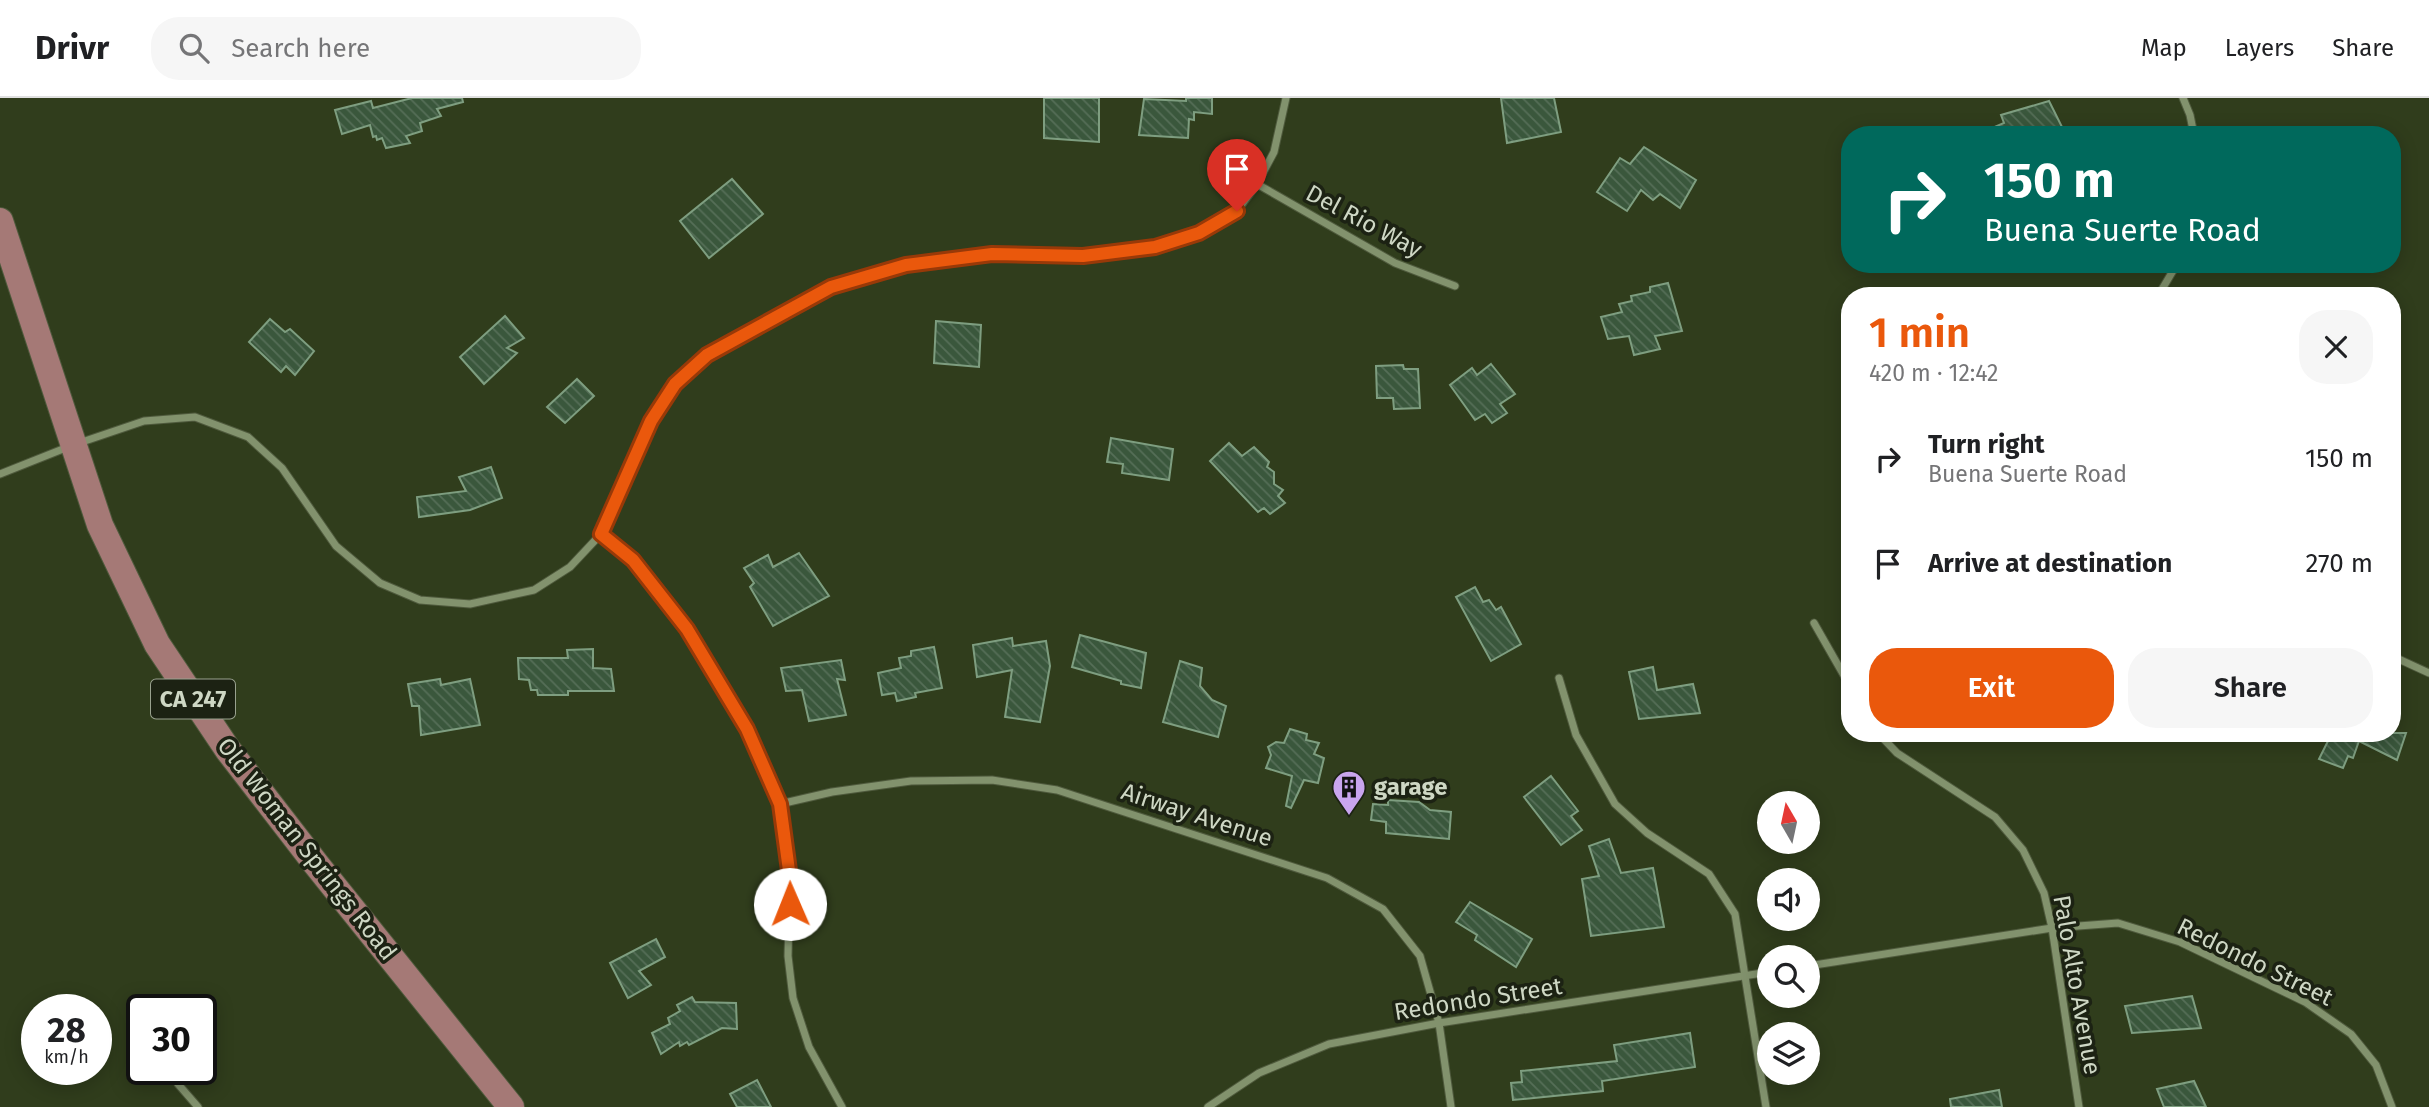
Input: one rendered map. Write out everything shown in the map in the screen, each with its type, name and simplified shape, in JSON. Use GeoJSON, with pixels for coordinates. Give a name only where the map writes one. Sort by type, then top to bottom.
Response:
{"type":"FeatureCollection","features":[{"type":"Feature","properties":{"kind":"main road","name":"Old Woman Springs Road"},"geometry":{"type":"LineString","coordinates":[[0,221],[100,525],[156,644],[244,771],[511,1107]]}},
{"type":"Feature","properties":{"kind":"street"},"geometry":{"type":"LineString","coordinates":[[0,474],[144,421],[195,417],[248,437],[282,468],[336,546],[380,583],[421,600],[470,604],[534,590],[570,567],[601,534],[651,421],[675,384],[707,355],[831,287],[906,265],[992,254],[1083,256],[1155,247],[1199,233],[1237,211],[1257,184],[1274,152],[1286,98]]}},
{"type":"Feature","properties":{"kind":"street"},"geometry":{"type":"LineString","coordinates":[[2183,98],[2192,126]]}},
{"type":"Feature","properties":{"kind":"street","name":"Del Rio Way"},"geometry":{"type":"LineString","coordinates":[[1257,184],[1395,263],[1455,286]]}},
{"type":"Feature","properties":{"kind":"street"},"geometry":{"type":"LineString","coordinates":[[601,534],[633,560],[687,629],[747,729],[780,804],[790,878],[788,956],[793,998],[809,1047],[842,1107]]}},
{"type":"Feature","properties":{"kind":"street"},"geometry":{"type":"LineString","coordinates":[[1814,623],[1841,670]]}},
{"type":"Feature","properties":{"kind":"street"},"geometry":{"type":"LineString","coordinates":[[2401,660],[2429,673]]}},
{"type":"Feature","properties":{"kind":"street"},"geometry":{"type":"LineString","coordinates":[[1559,678],[1576,735],[1615,804],[1647,833],[1709,874],[1735,914],[1766,1107]]}},
{"type":"Feature","properties":{"kind":"street","name":"Palo Alto Avenue"},"geometry":{"type":"LineString","coordinates":[[1887,742],[1897,753],[1995,817],[2023,850],[2043,893],[2052,928],[2079,1107]]}},
{"type":"Feature","properties":{"kind":"street","name":"Airway Avenue"},"geometry":{"type":"LineString","coordinates":[[780,804],[832,792],[911,781],[992,779],[1057,790],[1327,877],[1383,909],[1420,956],[1439,1023],[1451,1107]]}},
{"type":"Feature","properties":{"kind":"street","name":"Redondo Street"},"geometry":{"type":"LineString","coordinates":[[1820,964],[2052,928],[2118,923],[2180,942],[2305,1002],[2351,1034],[2376,1065],[2392,1107]]}},
{"type":"Feature","properties":{"kind":"street","name":"Redondo Street"},"geometry":{"type":"LineString","coordinates":[[1208,1107],[1259,1073],[1329,1044],[1439,1023],[1757,974]]}},
{"type":"Feature","properties":{"kind":"street"},"geometry":{"type":"LineString","coordinates":[[179,1085],[198,1107]]}},
{"type":"Feature","properties":{"kind":"building"},"geometry":{"type":"Polygon","coordinates":[[[412,98],[462,98],[463,102],[437,109],[441,116],[420,123],[422,131],[406,136],[410,143],[386,148],[382,138],[377,140],[376,136],[373,137],[370,125],[342,134],[335,110],[371,101],[373,108],[412,98]]]}},
{"type":"Feature","properties":{"kind":"building"},"geometry":{"type":"Polygon","coordinates":[[[1044,98],[1099,98],[1099,142],[1044,138],[1044,98]]]}},
{"type":"Feature","properties":{"kind":"building"},"geometry":{"type":"Polygon","coordinates":[[[1186,98],[1212,98],[1212,114],[1194,112],[1194,120],[1189,119],[1188,138],[1139,135],[1144,99],[1186,101],[1186,98]]]}},
{"type":"Feature","properties":{"kind":"building"},"geometry":{"type":"Polygon","coordinates":[[[1501,98],[1554,98],[1561,132],[1507,143],[1501,98]]]}},
{"type":"Feature","properties":{"kind":"building"},"geometry":{"type":"Polygon","coordinates":[[[2049,101],[2062,126],[1997,126],[2004,123],[2001,115],[2049,101]]]}},
{"type":"Feature","properties":{"kind":"building"},"geometry":{"type":"Polygon","coordinates":[[[1644,147],[1696,180],[1680,208],[1660,194],[1653,200],[1641,190],[1627,211],[1597,192],[1620,158],[1630,164],[1644,147]]]}},
{"type":"Feature","properties":{"kind":"building"},"geometry":{"type":"Polygon","coordinates":[[[732,179],[763,214],[709,258],[680,221],[732,179]]]}},
{"type":"Feature","properties":{"kind":"building"},"geometry":{"type":"Polygon","coordinates":[[[1668,283],[1682,331],[1655,336],[1660,349],[1634,355],[1629,336],[1608,339],[1601,317],[1622,312],[1619,304],[1632,301],[1631,296],[1650,292],[1650,287],[1668,283]]]}},
{"type":"Feature","properties":{"kind":"building"},"geometry":{"type":"Polygon","coordinates":[[[505,316],[524,338],[507,348],[517,353],[484,384],[460,357],[505,316]]]}},
{"type":"Feature","properties":{"kind":"building"},"geometry":{"type":"Polygon","coordinates":[[[270,319],[285,332],[290,329],[314,351],[295,375],[286,366],[281,372],[249,342],[270,319]]]}},
{"type":"Feature","properties":{"kind":"building"},"geometry":{"type":"Polygon","coordinates":[[[936,321],[981,325],[979,367],[934,363],[936,321]]]}},
{"type":"Feature","properties":{"kind":"building"},"geometry":{"type":"Polygon","coordinates":[[[1491,364],[1515,394],[1500,404],[1507,413],[1492,423],[1485,414],[1475,420],[1450,385],[1472,368],[1477,375],[1491,364]]]}},
{"type":"Feature","properties":{"kind":"building"},"geometry":{"type":"Polygon","coordinates":[[[1403,365],[1404,369],[1418,369],[1420,408],[1394,409],[1393,398],[1377,398],[1376,366],[1403,365]]]}},
{"type":"Feature","properties":{"kind":"building"},"geometry":{"type":"Polygon","coordinates":[[[577,379],[594,396],[565,423],[547,407],[577,379]]]}},
{"type":"Feature","properties":{"kind":"building"},"geometry":{"type":"Polygon","coordinates":[[[1111,438],[1173,449],[1169,480],[1122,473],[1123,464],[1107,462],[1111,438]]]}},
{"type":"Feature","properties":{"kind":"building"},"geometry":{"type":"Polygon","coordinates":[[[1229,443],[1242,456],[1254,447],[1269,462],[1267,467],[1274,472],[1274,484],[1283,490],[1278,496],[1285,503],[1270,514],[1264,508],[1258,512],[1210,461],[1229,443]]]}},
{"type":"Feature","properties":{"kind":"building"},"geometry":{"type":"Polygon","coordinates":[[[491,467],[502,498],[470,510],[419,517],[417,497],[466,491],[459,477],[491,467]]]}},
{"type":"Feature","properties":{"kind":"building"},"geometry":{"type":"Polygon","coordinates":[[[799,553],[829,596],[773,626],[750,587],[754,583],[744,568],[768,555],[773,567],[799,553]]]}},
{"type":"Feature","properties":{"kind":"building"},"geometry":{"type":"Polygon","coordinates":[[[1475,587],[1483,602],[1489,600],[1496,610],[1501,607],[1521,644],[1491,661],[1456,597],[1475,587]]]}},
{"type":"Feature","properties":{"kind":"building"},"geometry":{"type":"Polygon","coordinates":[[[1080,635],[1146,653],[1141,688],[1072,667],[1080,635]]]}},
{"type":"Feature","properties":{"kind":"building"},"geometry":{"type":"Polygon","coordinates":[[[1012,638],[1013,646],[1046,641],[1050,666],[1040,722],[1005,717],[1012,670],[977,677],[973,645],[1012,638]]]}},
{"type":"Feature","properties":{"kind":"building"},"geometry":{"type":"Polygon","coordinates":[[[934,647],[942,688],[915,693],[916,697],[897,701],[895,693],[882,695],[878,673],[901,668],[899,658],[911,656],[911,651],[934,647]]]}},
{"type":"Feature","properties":{"kind":"building"},"geometry":{"type":"Polygon","coordinates":[[[593,649],[593,668],[611,669],[614,691],[568,691],[568,695],[538,695],[537,690],[531,690],[529,680],[519,679],[518,658],[568,658],[567,650],[593,649]]]}},
{"type":"Feature","properties":{"kind":"building"},"geometry":{"type":"Polygon","coordinates":[[[841,660],[845,680],[837,679],[846,715],[809,721],[802,690],[786,691],[781,668],[841,660]]]}},
{"type":"Feature","properties":{"kind":"building"},"geometry":{"type":"Polygon","coordinates":[[[1180,661],[1202,668],[1200,686],[1212,700],[1226,706],[1218,737],[1163,722],[1180,661]]]}},
{"type":"Feature","properties":{"kind":"building"},"geometry":{"type":"Polygon","coordinates":[[[1653,667],[1657,690],[1693,684],[1700,713],[1639,719],[1629,672],[1653,667]]]}},
{"type":"Feature","properties":{"kind":"building"},"geometry":{"type":"Polygon","coordinates":[[[440,679],[441,685],[470,679],[480,725],[421,735],[419,706],[412,706],[408,684],[440,679]]]}},
{"type":"Feature","properties":{"kind":"building"},"geometry":{"type":"Polygon","coordinates":[[[1290,729],[1307,734],[1306,740],[1319,743],[1314,754],[1324,758],[1318,783],[1304,780],[1291,808],[1286,806],[1292,776],[1266,768],[1271,755],[1268,747],[1276,742],[1284,743],[1290,729]]]}},
{"type":"Feature","properties":{"kind":"building"},"geometry":{"type":"Polygon","coordinates":[[[2401,733],[2406,733],[2397,760],[2361,742],[2401,742],[2401,733]]]}},
{"type":"Feature","properties":{"kind":"building"},"geometry":{"type":"Polygon","coordinates":[[[2328,742],[2359,742],[2353,758],[2348,756],[2343,768],[2319,759],[2328,742]]]}},
{"type":"Feature","properties":{"kind":"building"},"geometry":{"type":"Polygon","coordinates":[[[1551,776],[1578,811],[1571,816],[1582,830],[1561,845],[1524,797],[1551,776]]]}},
{"type":"Feature","properties":{"kind":"building"},"geometry":{"type":"Polygon","coordinates":[[[1388,800],[1419,802],[1430,810],[1451,812],[1449,839],[1386,833],[1386,822],[1371,820],[1373,804],[1388,805],[1388,800]]]}},
{"type":"Feature","properties":{"kind":"building"},"geometry":{"type":"Polygon","coordinates":[[[1609,839],[1621,873],[1653,868],[1664,927],[1591,936],[1582,879],[1599,876],[1589,846],[1609,839]]]}},
{"type":"Feature","properties":{"kind":"building"},"geometry":{"type":"Polygon","coordinates":[[[1470,902],[1532,939],[1516,967],[1475,940],[1477,935],[1456,922],[1470,902]]]}},
{"type":"Feature","properties":{"kind":"building"},"geometry":{"type":"Polygon","coordinates":[[[656,939],[665,957],[639,971],[651,985],[628,998],[610,963],[656,939]]]}},
{"type":"Feature","properties":{"kind":"building"},"geometry":{"type":"Polygon","coordinates":[[[2192,996],[2201,1028],[2132,1033],[2125,1006],[2192,996]]]}},
{"type":"Feature","properties":{"kind":"building"},"geometry":{"type":"Polygon","coordinates":[[[692,997],[695,1002],[736,1003],[737,1029],[722,1028],[689,1045],[687,1042],[680,1046],[679,1042],[661,1054],[652,1033],[670,1024],[668,1018],[680,1011],[677,1005],[692,997]]]}},
{"type":"Feature","properties":{"kind":"building"},"geometry":{"type":"Polygon","coordinates":[[[1690,1033],[1695,1067],[1602,1081],[1603,1091],[1513,1100],[1511,1083],[1522,1082],[1521,1071],[1617,1061],[1614,1045],[1690,1033]]]}},
{"type":"Feature","properties":{"kind":"building"},"geometry":{"type":"Polygon","coordinates":[[[757,1080],[771,1107],[737,1107],[730,1094],[757,1080]]]}},
{"type":"Feature","properties":{"kind":"building"},"geometry":{"type":"Polygon","coordinates":[[[2194,1081],[2206,1107],[2164,1107],[2157,1089],[2194,1081]]]}},
{"type":"Feature","properties":{"kind":"building"},"geometry":{"type":"Polygon","coordinates":[[[1999,1090],[2002,1107],[1951,1107],[1950,1099],[1999,1090]]]}},
{"type":"Feature","properties":{"kind":"place","name":"garage"},"geometry":{"type":"Point","coordinates":[1349,817]}},
{"type":"Feature","properties":{"kind":"route"},"geometry":{"type":"LineString","coordinates":[[790,904],[790,878],[780,804],[747,729],[687,629],[633,560],[601,534],[651,421],[675,384],[707,355],[831,287],[906,265],[992,254],[1083,256],[1155,247],[1199,233],[1237,211]]}}]}
